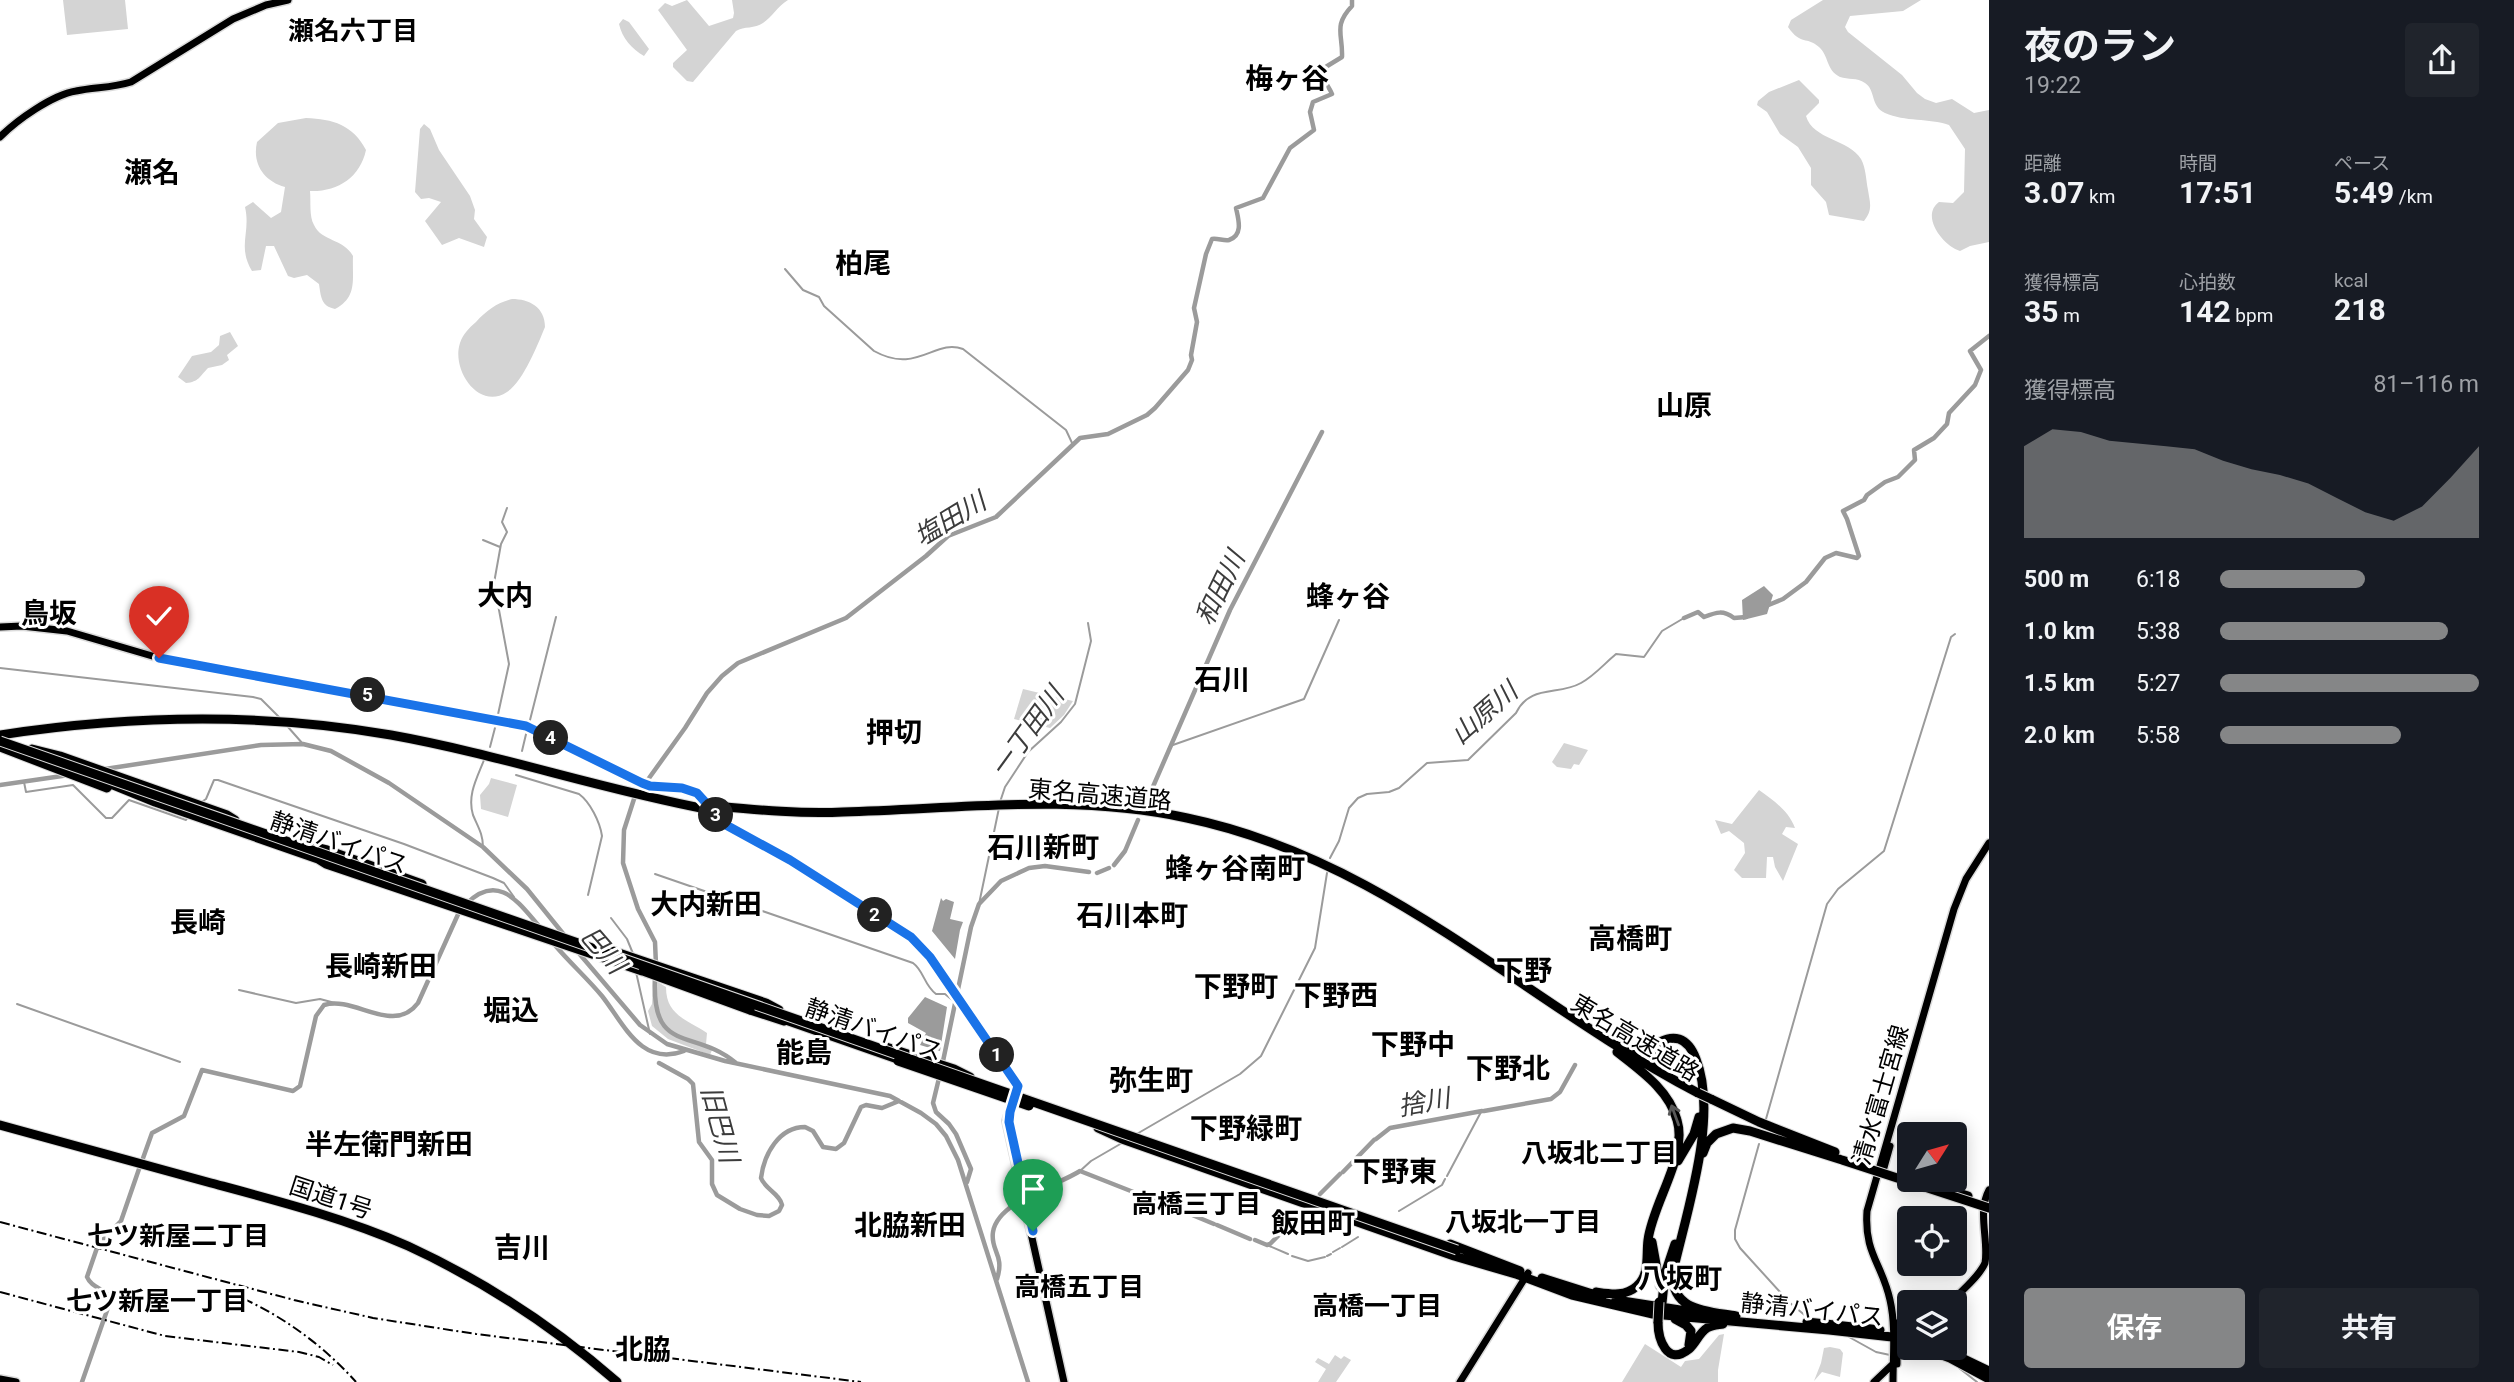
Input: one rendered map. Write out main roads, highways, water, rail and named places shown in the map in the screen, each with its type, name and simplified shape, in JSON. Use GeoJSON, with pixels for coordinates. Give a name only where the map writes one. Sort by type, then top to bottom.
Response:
{"type":"FeatureCollection","features":[{"type":"Feature","properties":{"kind":"highway","name":"東名高速道路"},"geometry":{"type":"LineString","coordinates":[[0,740],[88,718],[274,718],[367,726],[440,740],[630,792],[648,793],[717,809],[856,814],[1026,807],[1105,810],[1184,822],[1256,841],[1321,866],[1389,902],[1591,1032]]}},
{"type":"Feature","properties":{"kind":"highway"},"geometry":{"type":"LineString","coordinates":[[0,740],[80,763],[228,815],[235,820]]}},
{"type":"Feature","properties":{"kind":"highway"},"geometry":{"type":"LineString","coordinates":[[0,740],[144,801],[439,900],[455,902]]}},
{"type":"Feature","properties":{"kind":"highway","name":"静清バイパス"},"geometry":{"type":"LineString","coordinates":[[0,740],[103,779],[1523,1274],[1645,1306],[1895,1335]]}},
{"type":"Feature","properties":{"kind":"highway"},"geometry":{"type":"LineString","coordinates":[[103,779],[145,788],[254,837]]}},
{"type":"Feature","properties":{"kind":"highway","name":"東名高速道路"},"geometry":{"type":"LineString","coordinates":[[936,810],[1026,803],[1107,806],[1188,818],[1259,838],[1332,866],[1391,898],[1558,1007],[1591,1032]]}},
{"type":"Feature","properties":{"kind":"highway"},"geometry":{"type":"LineString","coordinates":[[212,817],[235,820],[374,869],[455,902]]}},
{"type":"Feature","properties":{"kind":"highway"},"geometry":{"type":"LineString","coordinates":[[304,845],[327,850],[577,940],[656,964],[779,1010]]}},
{"type":"Feature","properties":{"kind":"highway"},"geometry":{"type":"LineString","coordinates":[[318,859],[326,864],[800,1025],[1005,1099],[1039,1106]]}},
{"type":"Feature","properties":{"kind":"highway"},"geometry":{"type":"LineString","coordinates":[[605,954],[750,1010],[800,1025]]}},
{"type":"Feature","properties":{"kind":"highway"},"geometry":{"type":"LineString","coordinates":[[605,954],[646,963],[927,1061],[1039,1106]]}},
{"type":"Feature","properties":{"kind":"highway"},"geometry":{"type":"LineString","coordinates":[[1569,1287],[1616,1294],[1637,1286],[1646,1271],[1653,1216],[1679,1142],[1675,1112],[1660,1088],[1619,1049],[1591,1032]]}},
{"type":"Feature","properties":{"kind":"highway"},"geometry":{"type":"LineString","coordinates":[[1619,1049],[1641,1049],[1676,1038],[1691,1049],[1700,1072],[1704,1104],[1696,1178],[1673,1272],[1675,1292],[1691,1307],[1739,1319]]}},
{"type":"Feature","properties":{"kind":"highway"},"geometry":{"type":"LineString","coordinates":[[1667,1181],[1694,1134],[1700,1111],[1700,1083],[1695,1063],[1687,1047],[1676,1041],[1663,1044],[1656,1055],[1658,1064],[1671,1078]]}},
{"type":"Feature","properties":{"kind":"highway"},"geometry":{"type":"LineString","coordinates":[[886,1047],[954,1069],[1015,1094],[1135,1134],[1429,1242]]}},
{"type":"Feature","properties":{"kind":"highway","name":"東名高速道路"},"geometry":{"type":"LineString","coordinates":[[1619,1049],[1699,1096]]}},
{"type":"Feature","properties":{"kind":"highway","name":"東名高速道路"},"geometry":{"type":"LineString","coordinates":[[1619,1049],[1699,1096],[1769,1131],[1989,1207]]}},
{"type":"Feature","properties":{"kind":"highway"},"geometry":{"type":"LineString","coordinates":[[896,1060],[1015,1094],[1122,1139],[1456,1251]]}},
{"type":"Feature","properties":{"kind":"highway","name":"国道1号"},"geometry":{"type":"LineString","coordinates":[[0,1127],[305,1212],[365,1232],[443,1267],[511,1306],[553,1335],[611,1382]]}},
{"type":"Feature","properties":{"kind":"highway","name":"国道1号"},"geometry":{"type":"LineString","coordinates":[[0,1127],[297,1206],[394,1241],[468,1276],[513,1303],[573,1345],[617,1382]]}},
{"type":"Feature","properties":{"kind":"highway"},"geometry":{"type":"LineString","coordinates":[[1696,1178],[1710,1139],[1722,1130],[1733,1128],[1842,1158]]}},
{"type":"Feature","properties":{"kind":"highway","name":"東名高速道路"},"geometry":{"type":"LineString","coordinates":[[1842,1158],[1897,1174]]}},
{"type":"Feature","properties":{"kind":"highway","name":"東名高速道路"},"geometry":{"type":"LineString","coordinates":[[1949,1192],[1989,1207]]}},
{"type":"Feature","properties":{"kind":"highway"},"geometry":{"type":"LineString","coordinates":[[1690,1207],[1667,1267],[1657,1319],[1658,1336],[1662,1346],[1669,1352],[1678,1354],[1689,1349],[1709,1327],[1739,1319]]}},
{"type":"Feature","properties":{"kind":"highway"},"geometry":{"type":"LineString","coordinates":[[1653,1216],[1652,1245],[1661,1303]]}},
{"type":"Feature","properties":{"kind":"highway","name":"静清バイパス"},"geometry":{"type":"LineString","coordinates":[[1523,1274],[1572,1295],[1657,1319],[1739,1319]]}},
{"type":"Feature","properties":{"kind":"highway"},"geometry":{"type":"LineString","coordinates":[[1954,1360],[1989,1379]]}},
{"type":"Feature","properties":{"kind":"highway"},"geometry":{"type":"LineString","coordinates":[[1966,1360],[1989,1371]]}},
{"type":"Feature","properties":{"kind":"main road"},"geometry":{"type":"LineString","coordinates":[[0,137],[26,115],[68,93],[113,88],[131,82],[233,19],[266,5],[288,0]]}},
{"type":"Feature","properties":{"kind":"main road"},"geometry":{"type":"LineString","coordinates":[[0,627],[22,626],[67,631],[159,658],[526,726],[642,783],[648,793],[682,788],[697,793],[726,825],[790,860],[911,937],[930,957],[957,997],[1015,1094],[1006,1121],[1065,1382]]}},
{"type":"Feature","properties":{"kind":"main road","name":"清水富士宮線"},"geometry":{"type":"LineString","coordinates":[[1895,1335],[1886,1284],[1867,1238],[1867,1212],[1954,909],[1966,878],[1989,844]]}},
{"type":"Feature","properties":{"kind":"main road","name":"清水富士宮線"},"geometry":{"type":"LineString","coordinates":[[1895,1382],[1892,1289],[1870,1239],[1870,1217],[1957,912],[1972,876],[1989,850]]}},
{"type":"Feature","properties":{"kind":"main road"},"geometry":{"type":"LineString","coordinates":[[1961,1290],[1985,1262],[1984,1212],[1985,1197],[1989,1190]]}},
{"type":"Feature","properties":{"kind":"main road"},"geometry":{"type":"LineString","coordinates":[[1461,1382],[1523,1286],[1523,1274]]}},
{"type":"Feature","properties":{"kind":"main road"},"geometry":{"type":"LineString","coordinates":[[1874,1382],[1895,1362]]}},
{"type":"Feature","properties":{"kind":"main road"},"geometry":{"type":"LineString","coordinates":[[0,1379],[16,1382]]}},
{"type":"Feature","properties":{"kind":"waterway","name":"塩田川"},"geometry":{"type":"LineString","coordinates":[[656,965],[655,942],[638,909],[623,863],[624,830],[634,799],[707,693],[738,663],[846,618],[948,536],[996,517],[1080,438],[1108,434],[1147,415],[1155,408],[1188,370],[1192,360],[1197,322],[1194,308],[1212,239],[1234,238],[1239,226],[1236,208],[1263,198],[1290,148],[1314,130],[1310,112],[1313,102],[1332,94],[1323,72],[1324,68],[1342,57],[1340,30],[1343,19],[1352,6],[1352,0]]}},
{"type":"Feature","properties":{"kind":"waterway"},"geometry":{"type":"LineString","coordinates":[[785,269],[803,290],[819,297],[824,306],[874,351],[902,359],[914,358],[943,348],[963,349],[1066,430],[1073,445]]}},
{"type":"Feature","properties":{"kind":"waterway","name":"山原川"},"geometry":{"type":"LineString","coordinates":[[1766,606],[1783,599],[1806,582],[1825,558],[1836,553],[1857,558],[1859,556],[1843,511],[1864,500],[1885,482],[1898,477],[1915,460],[1914,450],[1934,438],[1947,424],[1949,413],[1975,385],[1981,370],[1970,351],[1989,336]]}},
{"type":"Feature","properties":{"kind":"waterway","name":"和田川"},"geometry":{"type":"LineString","coordinates":[[1145,805],[1230,610],[1322,432]]}},
{"type":"Feature","properties":{"kind":"waterway"},"geometry":{"type":"LineString","coordinates":[[497,719],[509,664],[494,583],[501,544],[507,532],[502,522],[507,508]]}},
{"type":"Feature","properties":{"kind":"waterway"},"geometry":{"type":"LineString","coordinates":[[483,540],[500,547]]}},
{"type":"Feature","properties":{"kind":"waterway","name":"山原川"},"geometry":{"type":"LineString","coordinates":[[1684,618],[1698,612],[1704,617],[1720,613],[1734,618],[1746,617]]}},
{"type":"Feature","properties":{"kind":"waterway"},"geometry":{"type":"LineString","coordinates":[[529,724],[556,617]]}},
{"type":"Feature","properties":{"kind":"waterway","name":"山原川"},"geometry":{"type":"LineString","coordinates":[[1330,858],[1339,841],[1349,808],[1358,798],[1399,788],[1427,763],[1468,760],[1529,698],[1581,683],[1616,654],[1644,657],[1662,631],[1684,618]]}},
{"type":"Feature","properties":{"kind":"waterway"},"geometry":{"type":"LineString","coordinates":[[1170,746],[1304,699],[1339,620]]}},
{"type":"Feature","properties":{"kind":"waterway","name":"一丁田川"},"geometry":{"type":"LineString","coordinates":[[1000,802],[1005,787],[1028,752],[1061,722],[1075,704],[1091,641],[1088,623]]}},
{"type":"Feature","properties":{"kind":"waterway"},"geometry":{"type":"LineString","coordinates":[[1766,1119],[1827,904],[1838,889],[1884,851],[1951,637],[1955,634]]}},
{"type":"Feature","properties":{"kind":"waterway"},"geometry":{"type":"LineString","coordinates":[[0,668],[253,697],[261,699],[280,718]]}},
{"type":"Feature","properties":{"kind":"waterway"},"geometry":{"type":"LineString","coordinates":[[490,747],[496,724]]}},
{"type":"Feature","properties":{"kind":"waterway"},"geometry":{"type":"LineString","coordinates":[[288,727],[303,744]]}},
{"type":"Feature","properties":{"kind":"waterway"},"geometry":{"type":"LineString","coordinates":[[522,751],[527,730]]}},
{"type":"Feature","properties":{"kind":"waterway","name":"巴川"},"geometry":{"type":"LineString","coordinates":[[105,769],[261,745],[303,744],[331,751],[389,783],[483,847],[527,889],[565,936]]}},
{"type":"Feature","properties":{"kind":"waterway"},"geometry":{"type":"LineString","coordinates":[[483,847],[471,800],[484,760]]}},
{"type":"Feature","properties":{"kind":"waterway","name":"巴川"},"geometry":{"type":"LineString","coordinates":[[0,785],[69,775]]}},
{"type":"Feature","properties":{"kind":"waterway"},"geometry":{"type":"LineString","coordinates":[[516,775],[579,794],[591,807],[602,836],[588,895]]}},
{"type":"Feature","properties":{"kind":"waterway"},"geometry":{"type":"LineString","coordinates":[[200,803],[206,799],[214,780],[218,780],[404,844],[493,878],[504,883],[514,897]]}},
{"type":"Feature","properties":{"kind":"waterway"},"geometry":{"type":"LineString","coordinates":[[24,782],[26,792],[73,785],[106,818],[112,818],[129,800],[186,820],[188,817]]}},
{"type":"Feature","properties":{"kind":"waterway","name":"一丁田川"},"geometry":{"type":"LineString","coordinates":[[979,904],[999,808]]}},
{"type":"Feature","properties":{"kind":"waterway","name":"和田川"},"geometry":{"type":"LineString","coordinates":[[1114,865],[1125,851],[1138,820]]}},
{"type":"Feature","properties":{"kind":"waterway","name":"和田川"},"geometry":{"type":"LineString","coordinates":[[942,1066],[971,927],[979,904],[1001,881],[1029,868],[1045,866],[1089,872]]}},
{"type":"Feature","properties":{"kind":"waterway","name":"和田川"},"geometry":{"type":"LineString","coordinates":[[1097,873],[1109,868]]}},
{"type":"Feature","properties":{"kind":"waterway","name":"山原川"},"geometry":{"type":"LineString","coordinates":[[1135,1135],[1240,1074],[1261,1056],[1315,948],[1327,873]]}},
{"type":"Feature","properties":{"kind":"waterway"},"geometry":{"type":"LineString","coordinates":[[655,874],[913,963],[936,994],[945,994],[956,1003]]}},
{"type":"Feature","properties":{"kind":"waterway"},"geometry":{"type":"LineString","coordinates":[[466,904],[477,895],[498,891],[515,900],[539,926]]}},
{"type":"Feature","properties":{"kind":"waterway"},"geometry":{"type":"LineString","coordinates":[[142,1161],[152,1133],[184,1116],[202,1070],[293,1091],[300,1086],[316,1016],[324,1005],[336,1003],[385,1015],[397,1016],[408,1012],[418,1003],[460,910]]}},
{"type":"Feature","properties":{"kind":"waterway"},"geometry":{"type":"LineString","coordinates":[[611,918],[627,939],[634,956]]}},
{"type":"Feature","properties":{"kind":"waterway"},"geometry":{"type":"LineString","coordinates":[[554,944],[602,996],[635,1040],[656,1053],[684,1051]]}},
{"type":"Feature","properties":{"kind":"waterway","name":"巴川"},"geometry":{"type":"LineString","coordinates":[[577,951],[640,1025],[667,1044],[725,1061],[890,1096],[936,1124],[946,1136],[958,1160],[1028,1382]]}},
{"type":"Feature","properties":{"kind":"waterway"},"geometry":{"type":"LineString","coordinates":[[636,972],[650,1034]]}},
{"type":"Feature","properties":{"kind":"waterway","name":"塩田川"},"geometry":{"type":"LineString","coordinates":[[655,977],[660,1019],[668,1029],[678,1036],[720,1052],[736,1063]]}},
{"type":"Feature","properties":{"kind":"waterway"},"geometry":{"type":"LineString","coordinates":[[239,990],[296,1003],[320,999],[335,1003]]}},
{"type":"Feature","properties":{"kind":"waterway"},"geometry":{"type":"LineString","coordinates":[[17,1004],[180,1062]]}},
{"type":"Feature","properties":{"kind":"waterway","name":"旧巴川"},"geometry":{"type":"LineString","coordinates":[[659,1063],[693,1084],[699,1142],[712,1160],[712,1184],[717,1195],[740,1209],[757,1215],[769,1216],[779,1211],[782,1205],[761,1178],[769,1151],[780,1137],[796,1128],[805,1127],[813,1131],[823,1147],[836,1149],[844,1143],[861,1107],[866,1105],[882,1108],[899,1101]]}},
{"type":"Feature","properties":{"kind":"waterway","name":"捨川"},"geometry":{"type":"LineString","coordinates":[[1484,1111],[1551,1099],[1560,1092],[1575,1065]]}},
{"type":"Feature","properties":{"kind":"waterway","name":"和田川"},"geometry":{"type":"LineString","coordinates":[[940,1074],[933,1103],[936,1112],[956,1134],[971,1169],[967,1182]]}},
{"type":"Feature","properties":{"kind":"waterway","name":"捨川"},"geometry":{"type":"LineString","coordinates":[[1376,1139],[1390,1128],[1482,1111]]}},
{"type":"Feature","properties":{"kind":"waterway","name":"捨川"},"geometry":{"type":"LineString","coordinates":[[1447,1176],[1481,1112]]}},
{"type":"Feature","properties":{"kind":"waterway","name":"捨川"},"geometry":{"type":"LineString","coordinates":[[1343,1172],[1374,1140]]}},
{"type":"Feature","properties":{"kind":"waterway","name":"山原川"},"geometry":{"type":"LineString","coordinates":[[1080,1171],[1091,1161],[1122,1143]]}},
{"type":"Feature","properties":{"kind":"waterway"},"geometry":{"type":"LineString","coordinates":[[1759,1144],[1735,1230],[1735,1239],[1790,1303],[1807,1317]]}},
{"type":"Feature","properties":{"kind":"waterway"},"geometry":{"type":"LineString","coordinates":[[82,1382],[111,1299],[87,1277],[98,1245],[121,1221],[139,1169]]}},
{"type":"Feature","properties":{"kind":"waterway","name":"山原川"},"geometry":{"type":"LineString","coordinates":[[997,1279],[999,1264],[993,1244],[993,1232],[997,1221],[1017,1203],[1080,1171],[1146,1197]]}},
{"type":"Feature","properties":{"kind":"waterway","name":"捨川"},"geometry":{"type":"LineString","coordinates":[[1320,1194],[1340,1174]]}},
{"type":"Feature","properties":{"kind":"waterway","name":"捨川"},"geometry":{"type":"LineString","coordinates":[[1399,1211],[1442,1185],[1445,1179]]}},
{"type":"Feature","properties":{"kind":"waterway","name":"捨川"},"geometry":{"type":"LineString","coordinates":[[1147,1197],[1171,1206]]}},
{"type":"Feature","properties":{"kind":"waterway","name":"捨川"},"geometry":{"type":"LineString","coordinates":[[1173,1207],[1214,1224]]}},
{"type":"Feature","properties":{"kind":"waterway","name":"捨川"},"geometry":{"type":"LineString","coordinates":[[1255,1240],[1270,1244],[1305,1209]]}},
{"type":"Feature","properties":{"kind":"waterway","name":"捨川"},"geometry":{"type":"LineString","coordinates":[[1217,1225],[1250,1239]]}},
{"type":"Feature","properties":{"kind":"waterway","name":"捨川"},"geometry":{"type":"LineString","coordinates":[[1342,1247],[1358,1237]]}},
{"type":"Feature","properties":{"kind":"waterway","name":"捨川"},"geometry":{"type":"LineString","coordinates":[[1267,1245],[1288,1254]]}},
{"type":"Feature","properties":{"kind":"waterway","name":"捨川"},"geometry":{"type":"LineString","coordinates":[[1333,1252],[1340,1248]]}},
{"type":"Feature","properties":{"kind":"waterway","name":"捨川"},"geometry":{"type":"LineString","coordinates":[[1327,1256],[1331,1254]]}},
{"type":"Feature","properties":{"kind":"waterway","name":"捨川"},"geometry":{"type":"LineString","coordinates":[[1292,1256],[1308,1261],[1325,1257]]}},
{"type":"Feature","properties":{"kind":"waterway"},"geometry":{"type":"LineString","coordinates":[[1849,1337],[1876,1352],[1890,1355]]}},
{"type":"Feature","properties":{"kind":"waterway"},"geometry":{"type":"LineString","coordinates":[[1959,1368],[1977,1382]]}},
{"type":"Feature","properties":{"kind":"railway"},"geometry":{"type":"LineString","coordinates":[[0,1222],[294,1300],[373,1318],[476,1334],[861,1382]]}},
{"type":"Feature","properties":{"kind":"railway"},"geometry":{"type":"LineString","coordinates":[[226,1291],[263,1308],[296,1329],[327,1353],[356,1382]]}},
{"type":"Feature","properties":{"kind":"railway"},"geometry":{"type":"LineString","coordinates":[[0,1292],[165,1336],[299,1352],[319,1357],[333,1365]]}},
{"type":"Feature","properties":{"kind":"district","name":"瀬名六丁目"},"geometry":{"type":"Point","coordinates":[353,31]}},
{"type":"Feature","properties":{"kind":"district","name":"梅ヶ谷"},"geometry":{"type":"Point","coordinates":[1287,78]}},
{"type":"Feature","properties":{"kind":"district","name":"瀬名"},"geometry":{"type":"Point","coordinates":[152,172]}},
{"type":"Feature","properties":{"kind":"district","name":"柏尾"},"geometry":{"type":"Point","coordinates":[863,263]}},
{"type":"Feature","properties":{"kind":"district","name":"山原"},"geometry":{"type":"Point","coordinates":[1684,405]}},
{"type":"Feature","properties":{"kind":"district","name":"大内"},"geometry":{"type":"Point","coordinates":[505,595]}},
{"type":"Feature","properties":{"kind":"district","name":"蜂ヶ谷"},"geometry":{"type":"Point","coordinates":[1348,596]}},
{"type":"Feature","properties":{"kind":"district","name":"鳥坂"},"geometry":{"type":"Point","coordinates":[49,613]}},
{"type":"Feature","properties":{"kind":"district","name":"石川"},"geometry":{"type":"Point","coordinates":[1222,679]}},
{"type":"Feature","properties":{"kind":"district","name":"押切"},"geometry":{"type":"Point","coordinates":[894,732]}},
{"type":"Feature","properties":{"kind":"district","name":"石川新町"},"geometry":{"type":"Point","coordinates":[1043,847]}},
{"type":"Feature","properties":{"kind":"district","name":"蜂ヶ谷南町"},"geometry":{"type":"Point","coordinates":[1235,868]}},
{"type":"Feature","properties":{"kind":"district","name":"大内新田"},"geometry":{"type":"Point","coordinates":[706,904]}},
{"type":"Feature","properties":{"kind":"district","name":"石川本町"},"geometry":{"type":"Point","coordinates":[1132,915]}},
{"type":"Feature","properties":{"kind":"district","name":"長崎"},"geometry":{"type":"Point","coordinates":[198,922]}},
{"type":"Feature","properties":{"kind":"district","name":"高橋町"},"geometry":{"type":"Point","coordinates":[1630,938]}},
{"type":"Feature","properties":{"kind":"district","name":"長崎新田"},"geometry":{"type":"Point","coordinates":[381,966]}},
{"type":"Feature","properties":{"kind":"district","name":"下野"},"geometry":{"type":"Point","coordinates":[1524,970]}},
{"type":"Feature","properties":{"kind":"district","name":"下野町"},"geometry":{"type":"Point","coordinates":[1236,986]}},
{"type":"Feature","properties":{"kind":"district","name":"下野西"},"geometry":{"type":"Point","coordinates":[1336,995]}},
{"type":"Feature","properties":{"kind":"district","name":"堀込"},"geometry":{"type":"Point","coordinates":[511,1010]}},
{"type":"Feature","properties":{"kind":"district","name":"下野中"},"geometry":{"type":"Point","coordinates":[1413,1044]}},
{"type":"Feature","properties":{"kind":"district","name":"能島"},"geometry":{"type":"Point","coordinates":[804,1052]}},
{"type":"Feature","properties":{"kind":"district","name":"下野北"},"geometry":{"type":"Point","coordinates":[1508,1068]}},
{"type":"Feature","properties":{"kind":"district","name":"弥生町"},"geometry":{"type":"Point","coordinates":[1151,1080]}},
{"type":"Feature","properties":{"kind":"district","name":"下野緑町"},"geometry":{"type":"Point","coordinates":[1246,1128]}},
{"type":"Feature","properties":{"kind":"district","name":"半左衛門新田"},"geometry":{"type":"Point","coordinates":[389,1144]}},
{"type":"Feature","properties":{"kind":"district","name":"八坂北二丁目"},"geometry":{"type":"Point","coordinates":[1599,1153]}},
{"type":"Feature","properties":{"kind":"district","name":"下野東"},"geometry":{"type":"Point","coordinates":[1395,1171]}},
{"type":"Feature","properties":{"kind":"district","name":"高橋三丁目"},"geometry":{"type":"Point","coordinates":[1196,1204]}},
{"type":"Feature","properties":{"kind":"district","name":"八坂北一丁目"},"geometry":{"type":"Point","coordinates":[1523,1222]}},
{"type":"Feature","properties":{"kind":"district","name":"飯田町"},"geometry":{"type":"Point","coordinates":[1313,1223]}},
{"type":"Feature","properties":{"kind":"district","name":"北脇新田"},"geometry":{"type":"Point","coordinates":[910,1225]}},
{"type":"Feature","properties":{"kind":"district","name":"七ツ新屋二丁目"},"geometry":{"type":"Point","coordinates":[178,1236]}},
{"type":"Feature","properties":{"kind":"district","name":"吉川"},"geometry":{"type":"Point","coordinates":[522,1247]}},
{"type":"Feature","properties":{"kind":"district","name":"八坂町"},"geometry":{"type":"Point","coordinates":[1680,1278]}},
{"type":"Feature","properties":{"kind":"district","name":"高橋五丁目"},"geometry":{"type":"Point","coordinates":[1079,1287]}},
{"type":"Feature","properties":{"kind":"district","name":"七ツ新屋一丁目"},"geometry":{"type":"Point","coordinates":[157,1301]}},
{"type":"Feature","properties":{"kind":"district","name":"高橋一丁目"},"geometry":{"type":"Point","coordinates":[1377,1306]}},
{"type":"Feature","properties":{"kind":"district","name":"北脇"},"geometry":{"type":"Point","coordinates":[643,1349]}}]}
